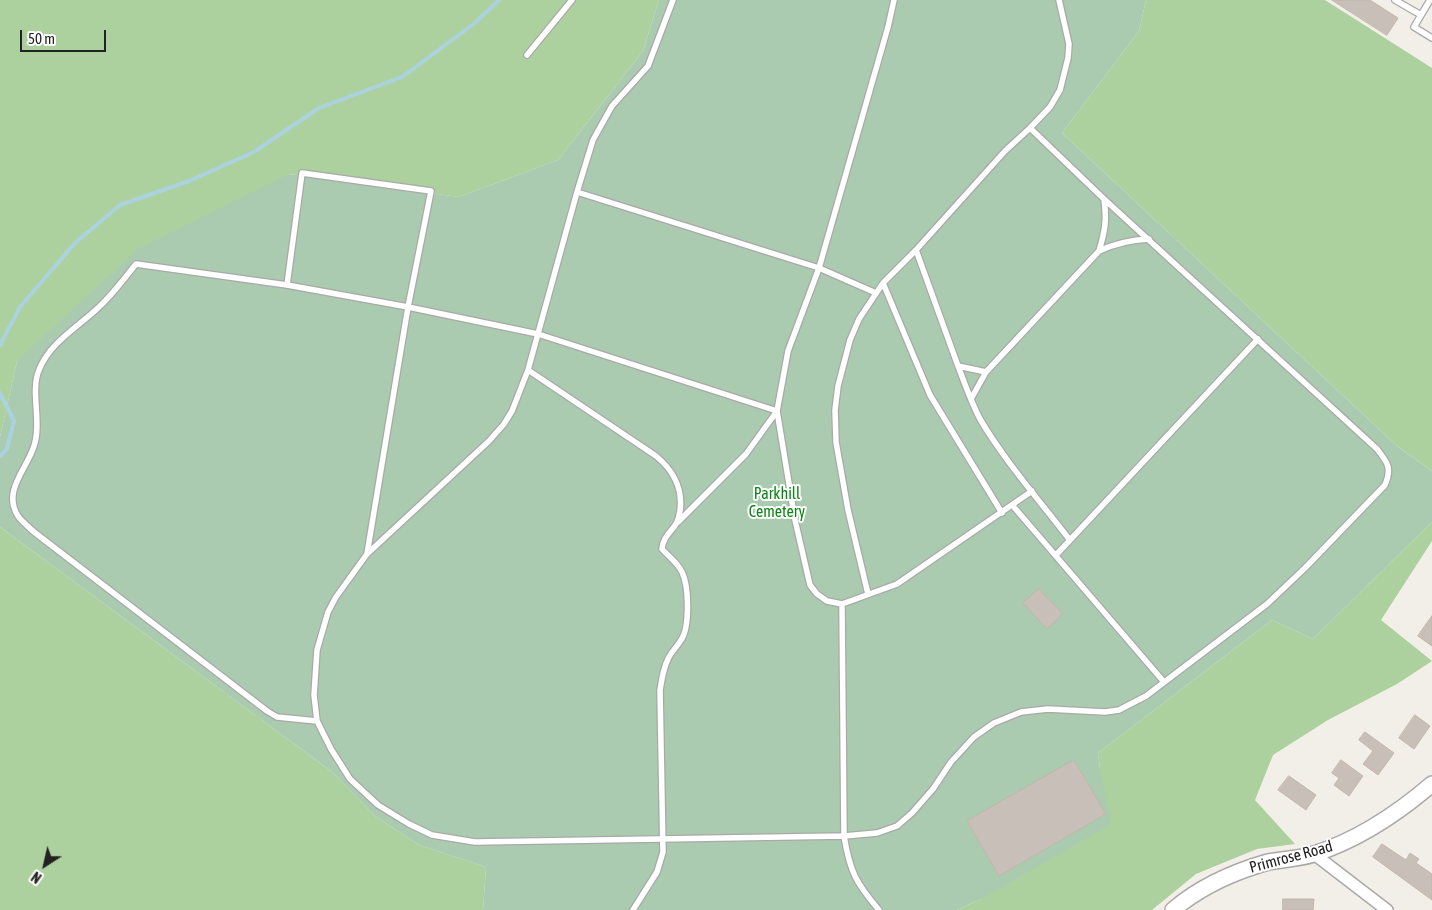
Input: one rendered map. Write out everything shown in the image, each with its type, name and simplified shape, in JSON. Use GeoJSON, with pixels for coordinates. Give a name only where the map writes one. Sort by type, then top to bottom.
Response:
{"type":"FeatureCollection","features":[{"type":"Feature","properties":{"kind":"street","name":"Primrose Road"},"geometry":{"type":"LineString","coordinates":[[1173,910],[1209,884],[1238,872],[1270,862],[1314,854],[1354,838],[1378,825],[1432,784]]}},
{"type":"Feature","properties":{"kind":"street"},"geometry":{"type":"LineString","coordinates":[[1314,854],[1387,910]]}},
{"type":"Feature","properties":{"kind":"lane"},"geometry":{"type":"LineString","coordinates":[[527,55],[572,0]]}},
{"type":"Feature","properties":{"kind":"lane"},"geometry":{"type":"LineString","coordinates":[[673,0],[648,66],[612,106],[593,140],[528,370],[512,411],[504,424],[489,441],[367,554],[336,597],[323,627],[315,668],[314,695],[318,721],[332,749],[350,778],[378,805],[409,824],[432,834],[475,842],[663,840],[844,836],[877,833],[898,826],[933,789],[951,762],[974,737],[994,723],[1021,712],[1048,709],[1104,712],[1119,710],[1146,696],[1267,604],[1305,568],[1385,485],[1390,473],[1387,461],[1377,449],[1104,199],[1030,128]]}},
{"type":"Feature","properties":{"kind":"lane"},"geometry":{"type":"LineString","coordinates":[[894,0],[819,268],[788,351],[777,411],[793,510],[810,585],[817,594],[827,601],[842,604],[886,589],[897,584],[1013,506],[1032,491]]}},
{"type":"Feature","properties":{"kind":"lane"},"geometry":{"type":"LineString","coordinates":[[868,594],[846,500],[836,442],[835,410],[844,360],[850,340],[859,319],[883,283],[916,250],[1005,151],[1050,107],[1060,90],[1066,73],[1069,44],[1059,0]]}},
{"type":"Feature","properties":{"kind":"lane"},"geometry":{"type":"LineString","coordinates":[[1395,0],[1421,15]]}},
{"type":"Feature","properties":{"kind":"lane"},"geometry":{"type":"LineString","coordinates":[[1430,0],[1414,27],[1432,38]]}},
{"type":"Feature","properties":{"kind":"lane"},"geometry":{"type":"LineString","coordinates":[[287,285],[302,173],[431,191],[408,307],[367,554]]}},
{"type":"Feature","properties":{"kind":"lane"},"geometry":{"type":"LineString","coordinates":[[577,192],[819,268],[876,293]]}},
{"type":"Feature","properties":{"kind":"lane"},"geometry":{"type":"LineString","coordinates":[[1099,251],[1106,218],[1104,199]]}},
{"type":"Feature","properties":{"kind":"lane"},"geometry":{"type":"LineString","coordinates":[[970,399],[986,372],[1099,251],[1112,244],[1149,239]]}},
{"type":"Feature","properties":{"kind":"lane"},"geometry":{"type":"LineString","coordinates":[[916,250],[970,399],[981,420],[1069,539]]}},
{"type":"Feature","properties":{"kind":"lane"},"geometry":{"type":"LineString","coordinates":[[318,721],[277,716],[266,711],[34,532],[18,516],[13,506],[12,495],[16,483],[32,454],[37,438],[36,383],[39,370],[56,343],[99,307],[136,264],[287,285],[408,307],[538,334],[777,411]]}},
{"type":"Feature","properties":{"kind":"lane"},"geometry":{"type":"LineString","coordinates":[[883,283],[930,395],[1002,513]]}},
{"type":"Feature","properties":{"kind":"lane"},"geometry":{"type":"LineString","coordinates":[[1056,555],[1258,339]]}},
{"type":"Feature","properties":{"kind":"lane"},"geometry":{"type":"LineString","coordinates":[[958,366],[986,372]]}},
{"type":"Feature","properties":{"kind":"lane"},"geometry":{"type":"LineString","coordinates":[[528,370],[656,456],[666,465],[676,477],[681,499],[678,522]]}},
{"type":"Feature","properties":{"kind":"lane"},"geometry":{"type":"LineString","coordinates":[[633,910],[657,872],[662,852],[660,690],[663,670],[668,658],[682,640],[686,630],[686,581],[681,570],[662,548],[662,541],[678,522],[746,454],[777,411]]}},
{"type":"Feature","properties":{"kind":"lane"},"geometry":{"type":"LineString","coordinates":[[1013,506],[1164,682]]}},
{"type":"Feature","properties":{"kind":"lane"},"geometry":{"type":"LineString","coordinates":[[842,604],[844,836],[848,860],[856,880],[879,910]]}},
{"type":"Feature","properties":{"kind":"green space"},"geometry":{"type":"Polygon","coordinates":[[[0,0],[659,0],[643,51],[558,160],[459,197],[289,174],[17,361],[0,437],[0,0]]]}},
{"type":"Feature","properties":{"kind":"green space","name":"Parkhill Cemetery"},"geometry":{"type":"Polygon","coordinates":[[[659,0],[1146,0],[1139,31],[1062,133],[1397,446],[1432,471],[1432,522],[1313,639],[1272,620],[1098,753],[1111,824],[981,899],[957,910],[483,910],[486,867],[419,845],[375,816],[331,771],[0,527],[0,437],[17,361],[138,249],[289,174],[459,197],[558,160],[643,51],[659,0]]]}},
{"type":"Feature","properties":{"kind":"green space"},"geometry":{"type":"Polygon","coordinates":[[[1146,0],[1325,0],[1432,68],[1432,471],[1397,446],[1062,133],[1139,31],[1146,0]]]}},
{"type":"Feature","properties":{"kind":"green space"},"geometry":{"type":"Polygon","coordinates":[[[1432,522],[1432,541],[1381,620],[1432,661],[1397,684],[1328,720],[1273,755],[1255,800],[1295,844],[1257,849],[1196,874],[1152,910],[957,910],[981,899],[1100,769],[1098,753],[1272,620],[1313,639],[1432,522]]]}},
{"type":"Feature","properties":{"kind":"green space"},"geometry":{"type":"Polygon","coordinates":[[[0,527],[331,771],[375,816],[419,845],[486,867],[483,910],[0,910],[0,527]]]}},
{"type":"Feature","properties":{"kind":"building"},"geometry":{"type":"Polygon","coordinates":[[[1332,0],[1370,0],[1398,18],[1387,35],[1332,0]]]}},
{"type":"Feature","properties":{"kind":"building"},"geometry":{"type":"Polygon","coordinates":[[[1039,589],[1063,614],[1047,629],[1023,603],[1039,589]]]}},
{"type":"Feature","properties":{"kind":"building"},"geometry":{"type":"Polygon","coordinates":[[[1432,616],[1432,646],[1418,636],[1432,616]]]}},
{"type":"Feature","properties":{"kind":"building"},"geometry":{"type":"Polygon","coordinates":[[[1415,715],[1430,726],[1414,749],[1399,738],[1415,715]]]}},
{"type":"Feature","properties":{"kind":"building"},"geometry":{"type":"Polygon","coordinates":[[[1365,732],[1394,753],[1378,775],[1363,764],[1373,751],[1359,740],[1365,732]]]}},
{"type":"Feature","properties":{"kind":"building"},"geometry":{"type":"Polygon","coordinates":[[[1074,760],[1106,814],[999,876],[967,821],[1074,760]]]}},
{"type":"Feature","properties":{"kind":"building"},"geometry":{"type":"Polygon","coordinates":[[[1341,760],[1363,776],[1349,796],[1334,785],[1339,778],[1332,773],[1341,760]]]}},
{"type":"Feature","properties":{"kind":"building"},"geometry":{"type":"Polygon","coordinates":[[[1289,776],[1316,795],[1306,810],[1278,790],[1289,776]]]}},
{"type":"Feature","properties":{"kind":"building"},"geometry":{"type":"Polygon","coordinates":[[[1382,844],[1406,860],[1410,853],[1419,859],[1416,863],[1432,874],[1432,900],[1373,857],[1382,844]]]}},
{"type":"Feature","properties":{"kind":"building"},"geometry":{"type":"Polygon","coordinates":[[[1283,899],[1314,899],[1313,910],[1283,910],[1283,899]]]}},
{"type":"Feature","properties":{"kind":"waterway"},"geometry":{"type":"LineString","coordinates":[[0,345],[20,307],[75,243],[120,205],[189,181],[254,152],[319,108],[402,77],[475,23],[499,0]]}},
{"type":"Feature","properties":{"kind":"waterway"},"geometry":{"type":"LineString","coordinates":[[0,393],[14,421],[7,449],[0,456]]}}]}
